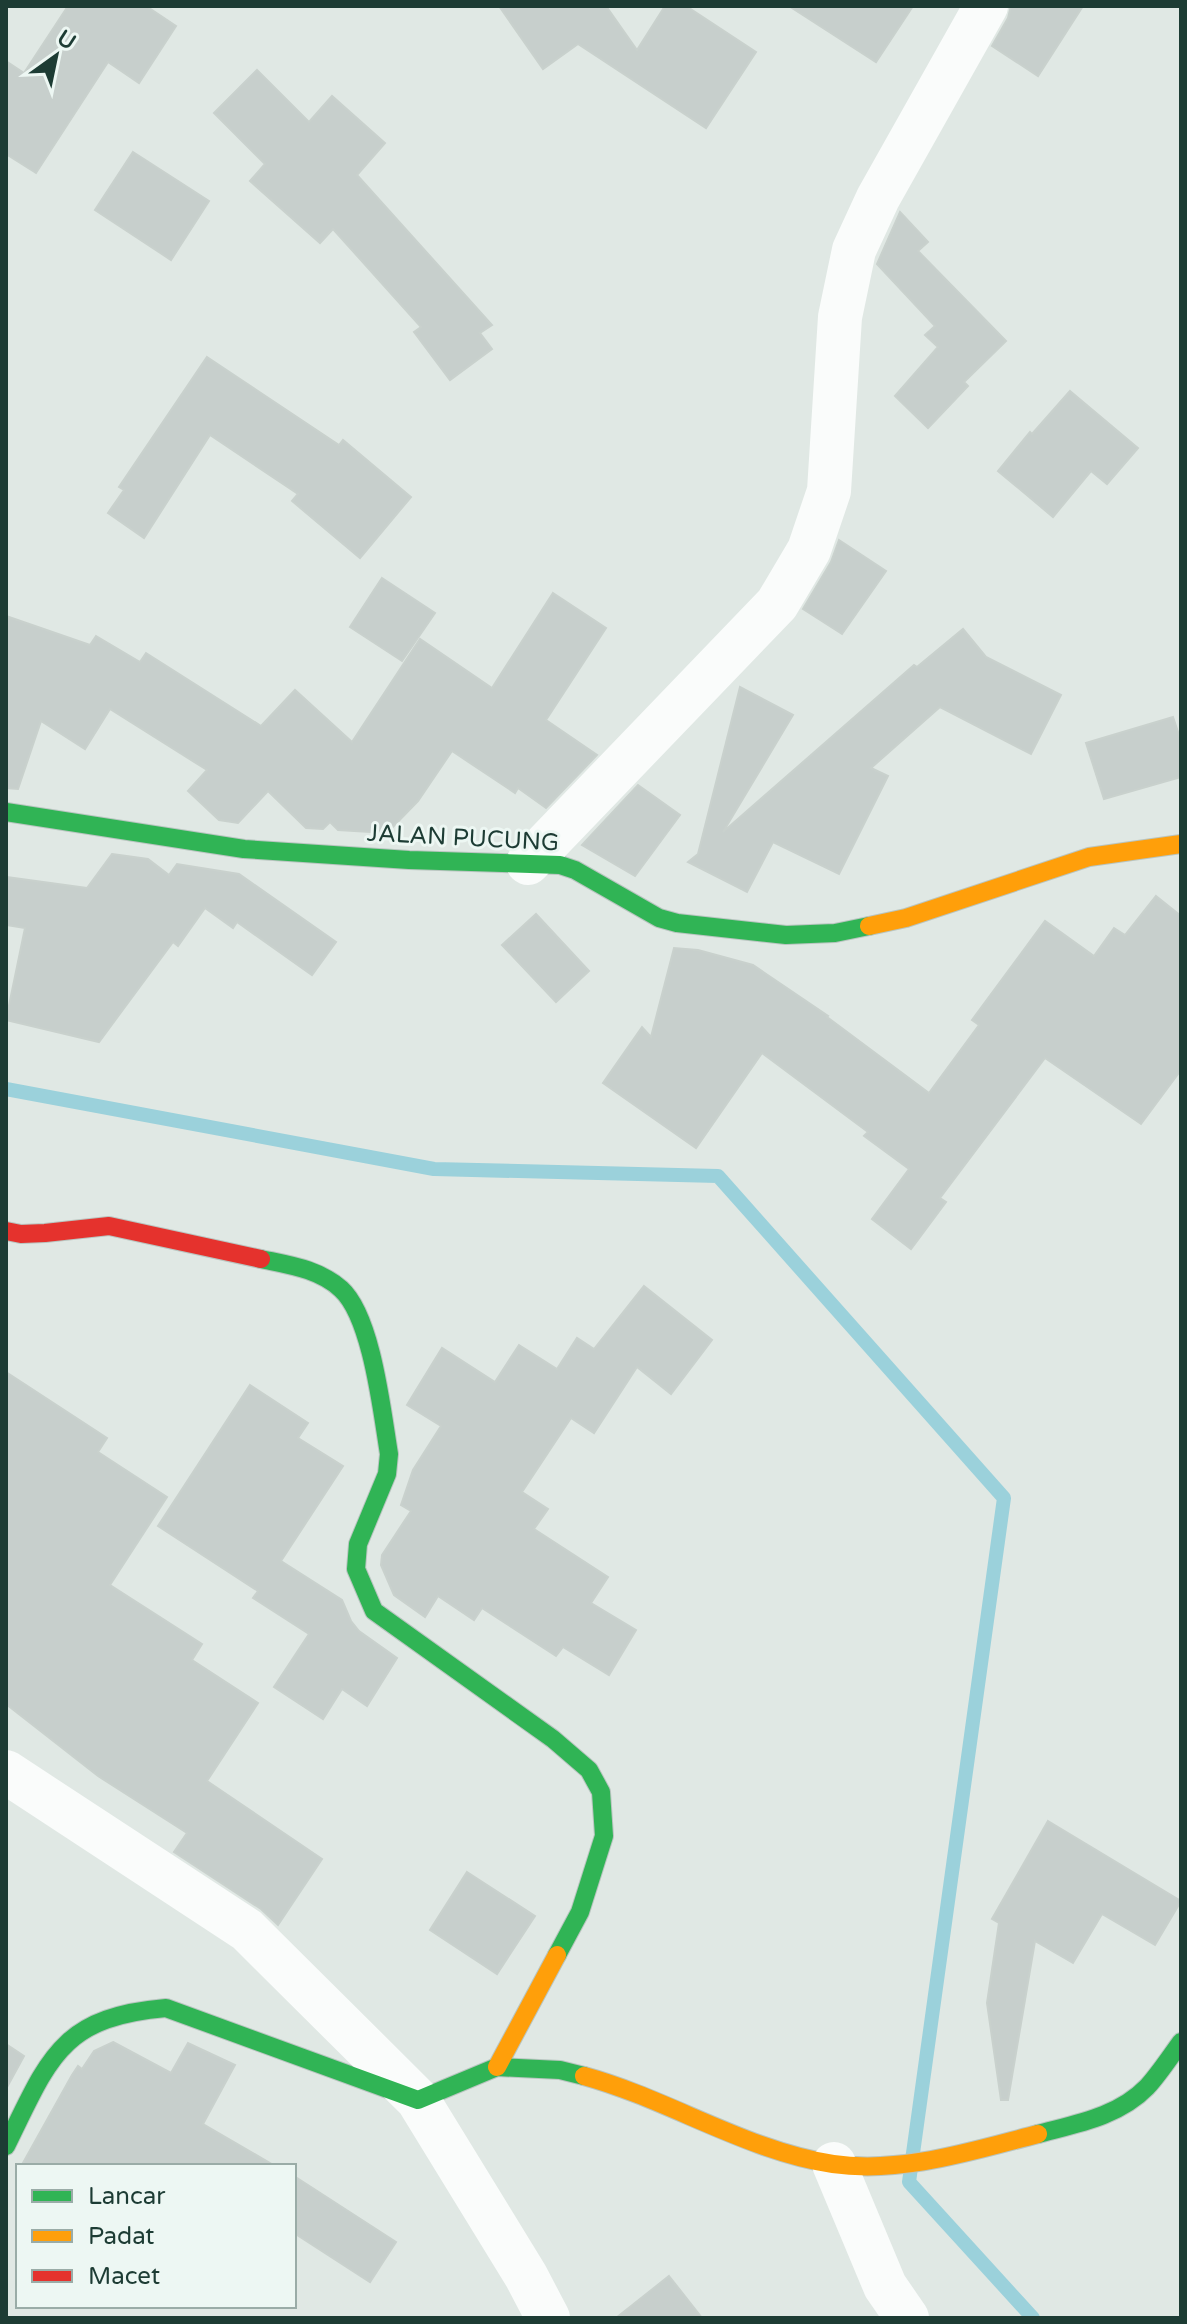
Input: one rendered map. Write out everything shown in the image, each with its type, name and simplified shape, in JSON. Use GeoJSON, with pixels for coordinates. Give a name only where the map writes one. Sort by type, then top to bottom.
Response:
{"type":"FeatureCollection","features":[{"type":"Feature","properties":{"kind":"street"},"geometry":{"type":"LineString","coordinates":[[528,863],[777,604],[809,550],[829,491],[840,317],[854,250],[878,198],[986,6]]}},
{"type":"Feature","properties":{"kind":"street","name":"JALAN PUCUNG"},"geometry":{"type":"LineString","coordinates":[[6,812],[244,849],[409,860],[560,865],[575,870],[640,909],[677,923],[786,935],[835,933],[906,918],[1089,857],[1181,844]]}},
{"type":"Feature","properties":{"kind":"street"},"geometry":{"type":"LineString","coordinates":[[6,1231],[45,1233],[109,1226],[308,1269],[342,1290],[362,1320],[389,1454],[387,1474],[358,1544],[356,1569],[374,1611],[553,1739],[589,1770],[601,1792],[604,1836],[580,1912],[497,2067]]}},
{"type":"Feature","properties":{"kind":"street"},"geometry":{"type":"LineString","coordinates":[[6,1772],[247,1930],[418,2100],[526,2276],[548,2318]]}},
{"type":"Feature","properties":{"kind":"street"},"geometry":{"type":"LineString","coordinates":[[6,2146],[42,2074],[63,2046],[82,2028],[104,2016],[134,2008],[166,2008],[418,2100],[497,2067],[560,2070],[590,2078],[790,2154],[834,2164],[887,2166],[964,2153],[1100,2117],[1126,2104],[1146,2088],[1181,2042]]}},
{"type":"Feature","properties":{"kind":"street"},"geometry":{"type":"LineString","coordinates":[[834,2164],[885,2286],[907,2318]]}},
{"type":"Feature","properties":{"kind":"building"},"geometry":{"type":"Polygon","coordinates":[[[68,6],[146,6],[176,26],[139,83],[108,62],[36,173],[6,154],[6,61],[24,73],[68,6]]]}},
{"type":"Feature","properties":{"kind":"building"},"geometry":{"type":"Polygon","coordinates":[[[499,6],[606,6],[637,50],[665,6],[686,6],[756,52],[706,128],[578,44],[543,69],[499,6]]]}},
{"type":"Feature","properties":{"kind":"building"},"geometry":{"type":"Polygon","coordinates":[[[789,6],[913,6],[876,62],[789,6]]]}},
{"type":"Feature","properties":{"kind":"building"},"geometry":{"type":"Polygon","coordinates":[[[1011,6],[1083,6],[1038,76],[992,46],[1008,18],[1011,6]]]}},
{"type":"Feature","properties":{"kind":"building"},"geometry":{"type":"Polygon","coordinates":[[[257,70],[309,122],[332,96],[385,143],[357,175],[492,325],[480,333],[492,349],[450,380],[414,332],[421,327],[333,229],[320,243],[250,181],[265,164],[214,113],[257,70]]]}},
{"type":"Feature","properties":{"kind":"building"},"geometry":{"type":"Polygon","coordinates":[[[133,152],[209,201],[171,260],[95,210],[133,152]]]}},
{"type":"Feature","properties":{"kind":"building"},"geometry":{"type":"Polygon","coordinates":[[[900,212],[928,242],[918,251],[1006,341],[964,382],[968,386],[928,428],[895,396],[938,347],[925,335],[935,326],[877,264],[900,212]]]}},
{"type":"Feature","properties":{"kind":"building"},"geometry":{"type":"Polygon","coordinates":[[[207,357],[339,445],[343,440],[411,497],[360,558],[292,501],[298,494],[210,435],[144,538],[108,513],[124,490],[119,487],[207,357]]]}},
{"type":"Feature","properties":{"kind":"building"},"geometry":{"type":"Polygon","coordinates":[[[1070,391],[1138,448],[1107,484],[1091,471],[1053,517],[998,471],[1070,391]]]}},
{"type":"Feature","properties":{"kind":"building"},"geometry":{"type":"Polygon","coordinates":[[[839,540],[886,571],[842,634],[803,609],[831,562],[839,540]]]}},
{"type":"Feature","properties":{"kind":"building"},"geometry":{"type":"Polygon","coordinates":[[[382,578],[435,613],[402,661],[350,627],[382,578]]]}},
{"type":"Feature","properties":{"kind":"building"},"geometry":{"type":"Polygon","coordinates":[[[553,593],[606,628],[546,720],[597,755],[546,808],[518,788],[515,793],[452,751],[418,801],[387,833],[338,830],[330,822],[323,829],[306,828],[268,791],[238,823],[219,820],[188,791],[207,770],[110,709],[85,749],[41,721],[18,789],[6,788],[6,616],[90,645],[96,636],[140,662],[146,653],[261,726],[295,690],[352,742],[420,639],[492,688],[553,593]]]}},
{"type":"Feature","properties":{"kind":"building"},"geometry":{"type":"Polygon","coordinates":[[[963,629],[986,657],[1061,695],[1031,754],[940,707],[871,768],[888,776],[839,874],[773,842],[747,892],[688,862],[698,854],[740,687],[793,715],[723,832],[914,665],[917,667],[963,629]]]}},
{"type":"Feature","properties":{"kind":"building"},"geometry":{"type":"Polygon","coordinates":[[[1173,717],[1181,741],[1181,777],[1104,799],[1086,743],[1173,717]]]}},
{"type":"Feature","properties":{"kind":"building"},"geometry":{"type":"Polygon","coordinates":[[[638,785],[680,815],[635,876],[582,845],[638,785]]]}},
{"type":"Feature","properties":{"kind":"building"},"geometry":{"type":"Polygon","coordinates":[[[112,854],[148,859],[169,875],[177,864],[239,874],[336,942],[312,975],[237,922],[233,928],[205,908],[178,946],[173,942],[99,1042],[6,1020],[25,928],[6,925],[6,877],[87,888],[112,854]]]}},
{"type":"Feature","properties":{"kind":"building"},"geometry":{"type":"Polygon","coordinates":[[[1156,896],[1181,916],[1181,1070],[1141,1124],[1045,1058],[940,1198],[946,1202],[911,1249],[872,1219],[909,1169],[864,1136],[868,1132],[762,1053],[696,1148],[603,1083],[642,1027],[651,1037],[674,948],[698,950],[753,965],[828,1016],[929,1093],[979,1025],[972,1020],[1045,921],[1094,956],[1114,928],[1125,935],[1156,896]]]}},
{"type":"Feature","properties":{"kind":"building"},"geometry":{"type":"Polygon","coordinates":[[[536,914],[589,971],[556,1002],[502,945],[536,914]]]}},
{"type":"Feature","properties":{"kind":"building"},"geometry":{"type":"Polygon","coordinates":[[[644,1286],[712,1340],[671,1394],[637,1367],[594,1433],[571,1418],[522,1492],[548,1509],[534,1529],[608,1577],[591,1603],[636,1630],[609,1675],[563,1647],[556,1656],[482,1608],[474,1620],[438,1596],[425,1617],[394,1595],[381,1565],[382,1555],[411,1511],[401,1505],[413,1470],[441,1426],[407,1405],[442,1348],[495,1382],[519,1345],[557,1369],[577,1338],[594,1349],[644,1286]]]}},
{"type":"Feature","properties":{"kind":"building"},"geometry":{"type":"Polygon","coordinates":[[[6,1372],[107,1438],[98,1452],[167,1497],[110,1585],[202,1644],[192,1660],[258,1703],[207,1781],[322,1859],[278,1925],[261,1909],[174,1852],[187,1833],[98,1776],[6,1704],[6,1372]]]}},
{"type":"Feature","properties":{"kind":"building"},"geometry":{"type":"Polygon","coordinates":[[[250,1385],[308,1423],[298,1438],[343,1466],[281,1561],[342,1600],[359,1631],[397,1658],[367,1706],[342,1689],[323,1719],[274,1687],[309,1634],[253,1598],[258,1591],[158,1526],[250,1385]]]}},
{"type":"Feature","properties":{"kind":"building"},"geometry":{"type":"Polygon","coordinates":[[[1048,1821],[1181,1901],[1155,1945],[1102,1914],[1073,1963],[1035,1941],[1008,2100],[1001,2100],[987,2003],[999,1923],[992,1919],[1048,1821]]]}},
{"type":"Feature","properties":{"kind":"building"},"geometry":{"type":"Polygon","coordinates":[[[467,1872],[535,1916],[497,1974],[430,1930],[467,1872]]]}},
{"type":"Feature","properties":{"kind":"building"},"geometry":{"type":"Polygon","coordinates":[[[113,2042],[171,2073],[188,2043],[235,2065],[203,2124],[272,2164],[23,2163],[72,2075],[78,2066],[82,2069],[94,2051],[113,2042]]]}},
{"type":"Feature","properties":{"kind":"building"},"geometry":{"type":"Polygon","coordinates":[[[6,2044],[24,2056],[6,2089],[6,2044]]]}},
{"type":"Feature","properties":{"kind":"building"},"geometry":{"type":"Polygon","coordinates":[[[296,2177],[396,2242],[370,2282],[296,2234],[296,2177]]]}},
{"type":"Feature","properties":{"kind":"building"},"geometry":{"type":"Polygon","coordinates":[[[669,2276],[702,2318],[616,2318],[669,2276]]]}},
{"type":"Feature","properties":{"kind":"waterway"},"geometry":{"type":"LineString","coordinates":[[6,1089],[434,1169],[718,1176],[1004,1498],[909,2182],[1033,2318]]}},
{"type":"Feature","properties":{"kind":"traffic: fast"},"geometry":{"type":"LineString","coordinates":[[6,812],[244,849],[409,860],[560,865],[575,870],[659,918],[677,923],[786,935],[835,933],[869,926]]}},
{"type":"Feature","properties":{"kind":"traffic: fast"},"geometry":{"type":"LineString","coordinates":[[261,1259],[303,1269],[332,1282],[352,1302],[368,1342],[389,1454],[387,1474],[358,1544],[356,1569],[374,1611],[553,1739],[589,1770],[601,1792],[604,1836],[580,1912],[557,1955]]}},
{"type":"Feature","properties":{"kind":"traffic: fast"},"geometry":{"type":"LineString","coordinates":[[6,2146],[34,2089],[62,2048],[102,2021],[166,2008],[418,2100],[497,2067],[560,2070],[584,2076]]}},
{"type":"Feature","properties":{"kind":"traffic: fast"},"geometry":{"type":"LineString","coordinates":[[1038,2134],[1081,2123],[1123,2106],[1147,2087],[1181,2042]]}},
{"type":"Feature","properties":{"kind":"traffic: slow"},"geometry":{"type":"LineString","coordinates":[[869,926],[906,918],[1089,857],[1181,844]]}},
{"type":"Feature","properties":{"kind":"traffic: slow"},"geometry":{"type":"LineString","coordinates":[[497,2067],[557,1955]]}},
{"type":"Feature","properties":{"kind":"traffic: slow"},"geometry":{"type":"LineString","coordinates":[[584,2076],[770,2148],[833,2164],[884,2166],[910,2163],[962,2154],[1038,2134]]}},
{"type":"Feature","properties":{"kind":"traffic: jam"},"geometry":{"type":"LineString","coordinates":[[6,1231],[45,1233],[109,1226],[261,1259]]}}]}
